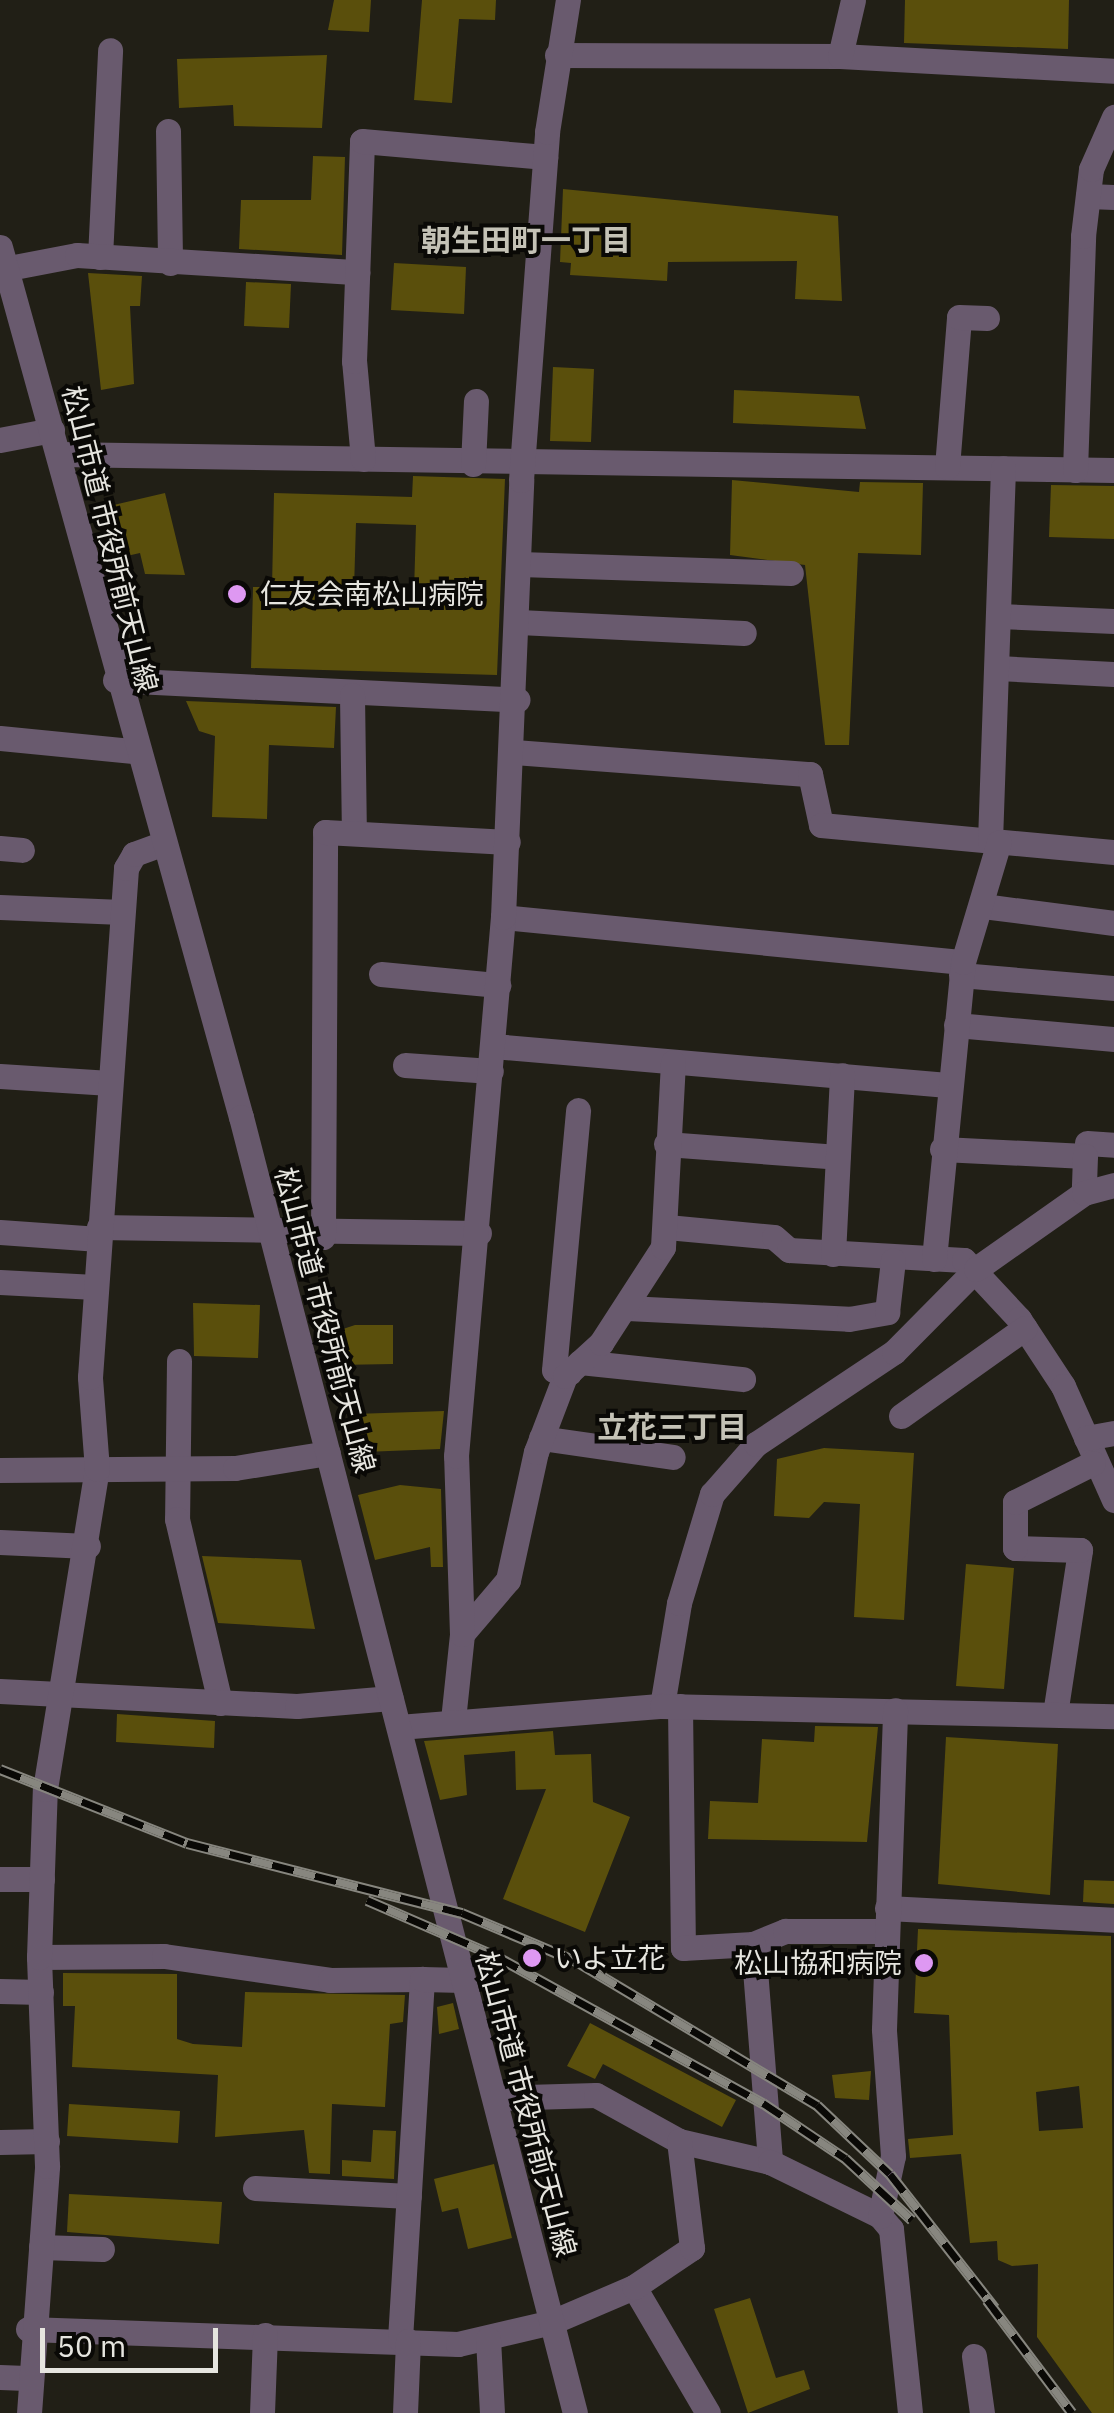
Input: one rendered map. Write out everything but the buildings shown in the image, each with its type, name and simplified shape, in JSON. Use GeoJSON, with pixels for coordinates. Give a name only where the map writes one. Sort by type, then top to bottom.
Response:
{"type":"FeatureCollection","features":[{"type":"Feature","properties":{"kind":"street"},"geometry":{"type":"LineString","coordinates":[[453,1720],[462,1634],[456,1456],[504,917],[518,700],[525,461],[545,157],[568,0]]}},
{"type":"Feature","properties":{"kind":"street"},"geometry":{"type":"LineString","coordinates":[[840,56],[853,0]]}},
{"type":"Feature","properties":{"kind":"street"},"geometry":{"type":"LineString","coordinates":[[100,257],[110,50]]}},
{"type":"Feature","properties":{"kind":"street"},"geometry":{"type":"LineString","coordinates":[[558,55],[840,56],[1114,72]]}},
{"type":"Feature","properties":{"kind":"street"},"geometry":{"type":"LineString","coordinates":[[1076,470],[1088,196],[1114,117]]}},
{"type":"Feature","properties":{"kind":"street"},"geometry":{"type":"LineString","coordinates":[[168,131],[170,263]]}},
{"type":"Feature","properties":{"kind":"street"},"geometry":{"type":"LineString","coordinates":[[363,459],[357,272],[362,141],[545,157]]}},
{"type":"Feature","properties":{"kind":"street"},"geometry":{"type":"LineString","coordinates":[[1088,196],[1114,197]]}},
{"type":"Feature","properties":{"kind":"street"},"geometry":{"type":"LineString","coordinates":[[4,257],[55,255],[357,272]]}},
{"type":"Feature","properties":{"kind":"street","name":"松山市道 市役所前天山線"},"geometry":{"type":"LineString","coordinates":[[4,257],[56,442],[133,751],[272,1234],[575,2413]]}},
{"type":"Feature","properties":{"kind":"street"},"geometry":{"type":"LineString","coordinates":[[947,467],[959,317],[987,318]]}},
{"type":"Feature","properties":{"kind":"street"},"geometry":{"type":"LineString","coordinates":[[474,464],[476,400]]}},
{"type":"Feature","properties":{"kind":"street"},"geometry":{"type":"LineString","coordinates":[[0,440],[474,464],[525,461],[1114,470]]}},
{"type":"Feature","properties":{"kind":"street"},"geometry":{"type":"LineString","coordinates":[[934,1259],[962,969],[983,906],[995,842],[1003,468]]}},
{"type":"Feature","properties":{"kind":"street"},"geometry":{"type":"LineString","coordinates":[[520,564],[791,574]]}},
{"type":"Feature","properties":{"kind":"street"},"geometry":{"type":"LineString","coordinates":[[999,616],[1114,621]]}},
{"type":"Feature","properties":{"kind":"street"},"geometry":{"type":"LineString","coordinates":[[519,622],[744,633]]}},
{"type":"Feature","properties":{"kind":"street"},"geometry":{"type":"LineString","coordinates":[[998,668],[1114,674]]}},
{"type":"Feature","properties":{"kind":"street"},"geometry":{"type":"LineString","coordinates":[[115,680],[518,700]]}},
{"type":"Feature","properties":{"kind":"street"},"geometry":{"type":"LineString","coordinates":[[352,694],[354,832]]}},
{"type":"Feature","properties":{"kind":"street"},"geometry":{"type":"LineString","coordinates":[[0,738],[133,751]]}},
{"type":"Feature","properties":{"kind":"street"},"geometry":{"type":"LineString","coordinates":[[514,752],[810,774],[821,826],[1114,852]]}},
{"type":"Feature","properties":{"kind":"street"},"geometry":{"type":"LineString","coordinates":[[322,1237],[325,832],[508,842]]}},
{"type":"Feature","properties":{"kind":"street"},"geometry":{"type":"LineString","coordinates":[[29,2413],[13,2377],[28,2329],[41,2247],[47,2141],[39,1957],[56,1693],[88,1546],[97,1470],[96,1287],[126,868],[134,854],[159,845]]}},
{"type":"Feature","properties":{"kind":"street"},"geometry":{"type":"LineString","coordinates":[[983,906],[1114,923]]}},
{"type":"Feature","properties":{"kind":"street"},"geometry":{"type":"LineString","coordinates":[[0,907],[122,912]]}},
{"type":"Feature","properties":{"kind":"street"},"geometry":{"type":"LineString","coordinates":[[504,917],[1114,988]]}},
{"type":"Feature","properties":{"kind":"street"},"geometry":{"type":"LineString","coordinates":[[381,974],[498,985]]}},
{"type":"Feature","properties":{"kind":"street"},"geometry":{"type":"LineString","coordinates":[[956,1026],[1114,1039]]}},
{"type":"Feature","properties":{"kind":"street"},"geometry":{"type":"LineString","coordinates":[[406,1065],[492,1058],[673,1062],[950,1085]]}},
{"type":"Feature","properties":{"kind":"street"},"geometry":{"type":"LineString","coordinates":[[462,1634],[508,1580],[541,1438],[574,1368],[627,1308],[667,1228],[666,1144],[673,1062]]}},
{"type":"Feature","properties":{"kind":"street"},"geometry":{"type":"LineString","coordinates":[[832,1254],[842,1075]]}},
{"type":"Feature","properties":{"kind":"street"},"geometry":{"type":"LineString","coordinates":[[0,1076],[110,1083]]}},
{"type":"Feature","properties":{"kind":"street"},"geometry":{"type":"LineString","coordinates":[[578,1110],[554,1370],[743,1379]]}},
{"type":"Feature","properties":{"kind":"street"},"geometry":{"type":"LineString","coordinates":[[666,1144],[838,1157]]}},
{"type":"Feature","properties":{"kind":"street"},"geometry":{"type":"LineString","coordinates":[[1084,1193],[1087,1145]]}},
{"type":"Feature","properties":{"kind":"street"},"geometry":{"type":"LineString","coordinates":[[942,1149],[1114,1145]]}},
{"type":"Feature","properties":{"kind":"street"},"geometry":{"type":"LineString","coordinates":[[1114,1184],[1084,1193],[976,1270],[894,1352],[756,1444],[712,1494],[680,1603],[671,1706],[682,1948],[753,1944],[784,1931],[886,1919],[1114,1920]]}},
{"type":"Feature","properties":{"kind":"street"},"geometry":{"type":"LineString","coordinates":[[0,1232],[322,1237],[363,1228],[478,1233]]}},
{"type":"Feature","properties":{"kind":"street"},"geometry":{"type":"LineString","coordinates":[[667,1228],[774,1237],[790,1250],[893,1260],[934,1259],[976,1270],[1025,1328],[1114,1500]]}},
{"type":"Feature","properties":{"kind":"street"},"geometry":{"type":"LineString","coordinates":[[627,1308],[850,1319],[887,1312],[893,1260]]}},
{"type":"Feature","properties":{"kind":"street"},"geometry":{"type":"LineString","coordinates":[[0,1282],[96,1287]]}},
{"type":"Feature","properties":{"kind":"street"},"geometry":{"type":"LineString","coordinates":[[901,1416],[1025,1328]]}},
{"type":"Feature","properties":{"kind":"street"},"geometry":{"type":"LineString","coordinates":[[179,1361],[174,1468],[192,1608],[220,1702]]}},
{"type":"Feature","properties":{"kind":"street"},"geometry":{"type":"LineString","coordinates":[[1055,1714],[1080,1550],[1015,1548],[1015,1502],[1114,1433]]}},
{"type":"Feature","properties":{"kind":"street"},"geometry":{"type":"LineString","coordinates":[[541,1438],[673,1457]]}},
{"type":"Feature","properties":{"kind":"street"},"geometry":{"type":"LineString","coordinates":[[0,1470],[279,1465],[328,1453]]}},
{"type":"Feature","properties":{"kind":"street"},"geometry":{"type":"LineString","coordinates":[[0,1542],[88,1546]]}},
{"type":"Feature","properties":{"kind":"street"},"geometry":{"type":"LineString","coordinates":[[0,1692],[220,1702],[391,1698]]}},
{"type":"Feature","properties":{"kind":"street"},"geometry":{"type":"LineString","coordinates":[[398,1728],[453,1720],[671,1706],[1114,1716]]}},
{"type":"Feature","properties":{"kind":"street"},"geometry":{"type":"LineString","coordinates":[[880,2216],[893,2156],[886,1919],[896,1710]]}},
{"type":"Feature","properties":{"kind":"street"},"geometry":{"type":"LineString","coordinates":[[0,1879],[42,1880]]}},
{"type":"Feature","properties":{"kind":"street"},"geometry":{"type":"LineString","coordinates":[[753,1944],[770,2162]]}},
{"type":"Feature","properties":{"kind":"street"},"geometry":{"type":"LineString","coordinates":[[39,1957],[164,1956],[330,1980],[463,1980]]}},
{"type":"Feature","properties":{"kind":"street"},"geometry":{"type":"LineString","coordinates":[[405,2413],[409,2196],[422,1979]]}},
{"type":"Feature","properties":{"kind":"street"},"geometry":{"type":"LineString","coordinates":[[0,1990],[40,1992]]}},
{"type":"Feature","properties":{"kind":"street"},"geometry":{"type":"LineString","coordinates":[[495,2098],[596,2094],[679,2141],[770,2162],[880,2216],[892,2229],[910,2413]]}},
{"type":"Feature","properties":{"kind":"street"},"geometry":{"type":"LineString","coordinates":[[0,2142],[47,2141]]}},
{"type":"Feature","properties":{"kind":"street"},"geometry":{"type":"LineString","coordinates":[[28,2329],[488,2339],[552,2322],[634,2287],[692,2248],[679,2141]]}},
{"type":"Feature","properties":{"kind":"street"},"geometry":{"type":"LineString","coordinates":[[255,2188],[409,2196]]}},
{"type":"Feature","properties":{"kind":"street"},"geometry":{"type":"LineString","coordinates":[[41,2247],[102,2249]]}},
{"type":"Feature","properties":{"kind":"street"},"geometry":{"type":"LineString","coordinates":[[634,2287],[708,2413]]}},
{"type":"Feature","properties":{"kind":"street"},"geometry":{"type":"LineString","coordinates":[[262,2413],[266,2335]]}},
{"type":"Feature","properties":{"kind":"street"},"geometry":{"type":"LineString","coordinates":[[488,2339],[492,2413]]}},
{"type":"Feature","properties":{"kind":"street"},"geometry":{"type":"LineString","coordinates":[[974,2356],[982,2413]]}},
{"type":"Feature","properties":{"kind":"railway"},"geometry":{"type":"LineString","coordinates":[[0,1769],[187,1843],[462,1913],[578,1962],[817,2105],[890,2174],[995,2308]]}},
{"type":"Feature","properties":{"kind":"railway"},"geometry":{"type":"LineString","coordinates":[[367,1900],[498,1957],[763,2103],[845,2158],[912,2220]]}},
{"type":"Feature","properties":{"kind":"railway"},"geometry":{"type":"LineString","coordinates":[[987,2300],[1072,2413]]}},
{"type":"Feature","properties":{"kind":"place","name":"仁友会南松山病院"},"geometry":{"type":"Point","coordinates":[237,594]}},
{"type":"Feature","properties":{"kind":"place","name":"いよ立花"},"geometry":{"type":"Point","coordinates":[532,1958]}},
{"type":"Feature","properties":{"kind":"place","name":"松山協和病院"},"geometry":{"type":"Point","coordinates":[924,1963]}},
{"type":"Feature","properties":{"kind":"district","name":"朝生田町一丁目"},"geometry":{"type":"Point","coordinates":[526,240]}},
{"type":"Feature","properties":{"kind":"district","name":"立花三丁目"},"geometry":{"type":"Point","coordinates":[672,1427]}}]}
